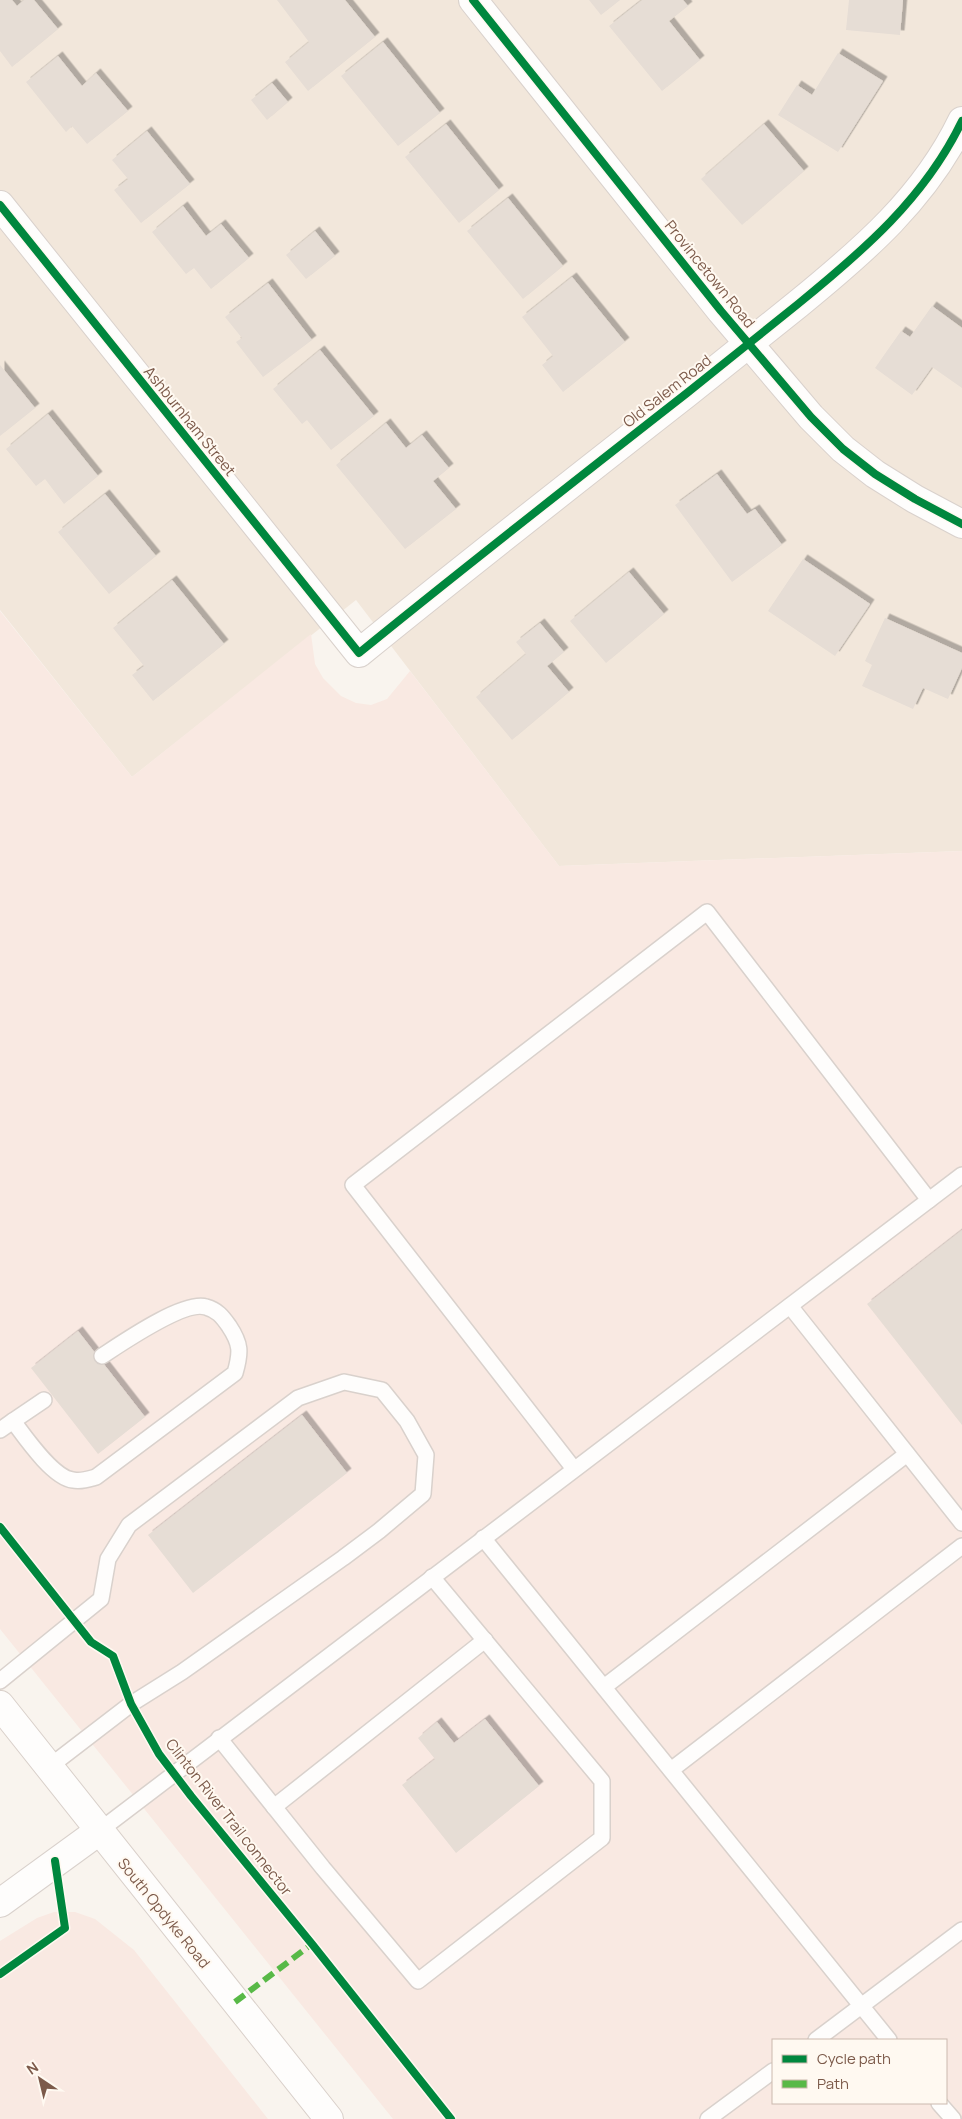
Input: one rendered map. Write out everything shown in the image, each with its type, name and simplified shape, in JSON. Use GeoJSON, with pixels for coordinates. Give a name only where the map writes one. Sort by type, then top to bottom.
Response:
{"type":"FeatureCollection","features":[{"type":"Feature","properties":{"kind":"street","name":"Provincetown Road"},"geometry":{"type":"LineString","coordinates":[[473,0],[749,344],[811,417],[843,448],[875,474],[914,499],[962,524]]}},
{"type":"Feature","properties":{"kind":"street","name":"Old Salem Road"},"geometry":{"type":"LineString","coordinates":[[359,653],[831,278],[890,224],[925,183],[953,140],[962,121]]}},
{"type":"Feature","properties":{"kind":"street","name":"Ashburnham Street"},"geometry":{"type":"LineString","coordinates":[[0,206],[359,653]]}},
{"type":"Feature","properties":{"kind":"street","name":"South Opdyke Road"},"geometry":{"type":"LineString","coordinates":[[0,1705],[98,1831],[329,2119]]}},
{"type":"Feature","properties":{"kind":"street"},"geometry":{"type":"LineString","coordinates":[[0,1903],[98,1831]]}},
{"type":"Feature","properties":{"kind":"lane"},"geometry":{"type":"LineString","coordinates":[[574,1468],[353,1185],[707,912],[929,1200]]}},
{"type":"Feature","properties":{"kind":"lane"},"geometry":{"type":"LineString","coordinates":[[98,1831],[962,1175]]}},
{"type":"Feature","properties":{"kind":"lane"},"geometry":{"type":"LineString","coordinates":[[44,1400],[6,1425],[27,1440],[61,1476],[72,1480],[96,1477],[235,1373],[240,1354],[234,1334],[219,1312],[204,1306],[173,1313],[102,1356]]}},
{"type":"Feature","properties":{"kind":"lane"},"geometry":{"type":"LineString","coordinates":[[790,1306],[962,1523]]}},
{"type":"Feature","properties":{"kind":"lane"},"geometry":{"type":"LineString","coordinates":[[0,1681],[101,1599],[108,1559],[129,1525],[298,1398],[344,1382],[382,1390],[408,1421],[426,1454],[423,1494],[379,1532],[182,1672],[131,1704],[48,1767]]}},
{"type":"Feature","properties":{"kind":"lane"},"geometry":{"type":"LineString","coordinates":[[604,1688],[907,1454]]}},
{"type":"Feature","properties":{"kind":"lane"},"geometry":{"type":"LineString","coordinates":[[483,1538],[888,2039]]}},
{"type":"Feature","properties":{"kind":"lane"},"geometry":{"type":"LineString","coordinates":[[670,1770],[962,1546]]}},
{"type":"Feature","properties":{"kind":"lane"},"geometry":{"type":"LineString","coordinates":[[219,1738],[418,1981],[602,1838],[602,1780],[432,1577]]}},
{"type":"Feature","properties":{"kind":"lane"},"geometry":{"type":"LineString","coordinates":[[274,1807],[485,1640]]}},
{"type":"Feature","properties":{"kind":"lane"},"geometry":{"type":"LineString","coordinates":[[817,2039],[962,1930]]}},
{"type":"Feature","properties":{"kind":"lane"},"geometry":{"type":"LineString","coordinates":[[708,2119],[772,2072]]}},
{"type":"Feature","properties":{"kind":"lane"},"geometry":{"type":"LineString","coordinates":[[940,2104],[953,2119]]}},
{"type":"Feature","properties":{"kind":"shaded area"},"geometry":{"type":"Polygon","coordinates":[[[0,0],[962,0],[962,851],[559,866],[356,600],[132,777],[0,610],[0,0]]]}},
{"type":"Feature","properties":{"kind":"shaded area"},"geometry":{"type":"Polygon","coordinates":[[[0,611],[132,777],[311,634],[315,664],[323,678],[341,696],[356,703],[371,705],[387,699],[410,671],[559,866],[962,851],[962,2119],[393,2119],[0,1629],[0,611]]]}},
{"type":"Feature","properties":{"kind":"shaded area"},"geometry":{"type":"Polygon","coordinates":[[[54,1912],[75,1912],[95,1919],[134,1950],[268,2119],[0,2119],[0,1941],[37,1918],[54,1912]]]}},
{"type":"Feature","properties":{"kind":"building"},"geometry":{"type":"Polygon","coordinates":[[[0,0],[12,0],[17,6],[24,0],[34,0],[58,29],[12,67],[0,51],[0,0]]]}},
{"type":"Feature","properties":{"kind":"building"},"geometry":{"type":"Polygon","coordinates":[[[277,0],[345,0],[375,37],[308,91],[285,62],[309,42],[277,0]]]}},
{"type":"Feature","properties":{"kind":"building"},"geometry":{"type":"Polygon","coordinates":[[[589,0],[620,0],[601,15],[589,0]]]}},
{"type":"Feature","properties":{"kind":"building"},"geometry":{"type":"Polygon","coordinates":[[[642,0],[683,0],[688,6],[669,21],[700,60],[662,91],[609,26],[642,0]]]}},
{"type":"Feature","properties":{"kind":"building"},"geometry":{"type":"Polygon","coordinates":[[[849,0],[903,0],[900,35],[846,30],[849,0]]]}},
{"type":"Feature","properties":{"kind":"building"},"geometry":{"type":"Polygon","coordinates":[[[383,42],[440,113],[398,146],[341,76],[383,42]]]}},
{"type":"Feature","properties":{"kind":"building"},"geometry":{"type":"Polygon","coordinates":[[[838,53],[883,81],[838,152],[778,115],[797,85],[812,95],[838,53]]]}},
{"type":"Feature","properties":{"kind":"building"},"geometry":{"type":"Polygon","coordinates":[[[58,56],[82,86],[96,73],[128,111],[87,144],[72,126],[66,132],[26,82],[58,56]]]}},
{"type":"Feature","properties":{"kind":"building"},"geometry":{"type":"Polygon","coordinates":[[[272,83],[288,102],[267,120],[251,100],[272,83]]]}},
{"type":"Feature","properties":{"kind":"building"},"geometry":{"type":"Polygon","coordinates":[[[446,124],[499,190],[459,223],[405,157],[446,124]]]}},
{"type":"Feature","properties":{"kind":"building"},"geometry":{"type":"Polygon","coordinates":[[[764,124],[804,171],[742,225],[701,179],[764,124]]]}},
{"type":"Feature","properties":{"kind":"building"},"geometry":{"type":"Polygon","coordinates":[[[147,131],[190,184],[141,223],[114,190],[128,179],[112,160],[147,131]]]}},
{"type":"Feature","properties":{"kind":"building"},"geometry":{"type":"Polygon","coordinates":[[[508,198],[563,266],[523,299],[467,231],[508,198]]]}},
{"type":"Feature","properties":{"kind":"building"},"geometry":{"type":"Polygon","coordinates":[[[183,206],[206,236],[221,224],[249,258],[211,289],[194,268],[186,274],[152,232],[183,206]]]}},
{"type":"Feature","properties":{"kind":"building"},"geometry":{"type":"Polygon","coordinates":[[[315,231],[335,256],[306,279],[286,255],[315,231]]]}},
{"type":"Feature","properties":{"kind":"building"},"geometry":{"type":"Polygon","coordinates":[[[572,277],[625,342],[563,392],[542,365],[553,356],[522,317],[572,277]]]}},
{"type":"Feature","properties":{"kind":"building"},"geometry":{"type":"Polygon","coordinates":[[[268,283],[312,340],[263,377],[236,342],[242,338],[225,317],[268,283]]]}},
{"type":"Feature","properties":{"kind":"building"},"geometry":{"type":"Polygon","coordinates":[[[932,306],[962,328],[962,388],[932,367],[912,395],[875,368],[901,331],[910,337],[932,306]]]}},
{"type":"Feature","properties":{"kind":"building"},"geometry":{"type":"Polygon","coordinates":[[[320,350],[374,416],[331,450],[307,420],[302,424],[273,389],[320,350]]]}},
{"type":"Feature","properties":{"kind":"building"},"geometry":{"type":"Polygon","coordinates":[[[0,365],[35,408],[0,436],[0,365]]]}},
{"type":"Feature","properties":{"kind":"building"},"geometry":{"type":"Polygon","coordinates":[[[48,414],[98,476],[64,504],[45,479],[36,486],[6,449],[48,414]]]}},
{"type":"Feature","properties":{"kind":"building"},"geometry":{"type":"Polygon","coordinates":[[[386,423],[406,448],[422,435],[449,468],[433,481],[456,509],[405,549],[336,465],[386,423]]]}},
{"type":"Feature","properties":{"kind":"building"},"geometry":{"type":"Polygon","coordinates":[[[717,474],[747,514],[755,509],[782,545],[732,582],[675,505],[717,474]]]}},
{"type":"Feature","properties":{"kind":"building"},"geometry":{"type":"Polygon","coordinates":[[[105,494],[156,556],[109,594],[58,532],[105,494]]]}},
{"type":"Feature","properties":{"kind":"building"},"geometry":{"type":"Polygon","coordinates":[[[803,559],[870,604],[835,656],[768,611],[803,559]]]}},
{"type":"Feature","properties":{"kind":"building"},"geometry":{"type":"Polygon","coordinates":[[[629,572],[664,614],[606,663],[570,621],[629,572]]]}},
{"type":"Feature","properties":{"kind":"building"},"geometry":{"type":"Polygon","coordinates":[[[172,580],[224,644],[153,701],[132,675],[144,666],[113,628],[172,580]]]}},
{"type":"Feature","properties":{"kind":"building"},"geometry":{"type":"Polygon","coordinates":[[[885,618],[962,653],[962,668],[948,699],[923,688],[913,709],[862,686],[872,665],[865,661],[885,618]]]}},
{"type":"Feature","properties":{"kind":"building"},"geometry":{"type":"Polygon","coordinates":[[[540,623],[564,652],[547,666],[569,692],[512,740],[476,697],[526,654],[516,642],[540,623]]]}},
{"type":"Feature","properties":{"kind":"building"},"geometry":{"type":"Polygon","coordinates":[[[962,1230],[962,1425],[867,1304],[962,1230]]]}},
{"type":"Feature","properties":{"kind":"building"},"geometry":{"type":"Polygon","coordinates":[[[78,1331],[145,1417],[98,1454],[31,1368],[78,1331]]]}},
{"type":"Feature","properties":{"kind":"building"},"geometry":{"type":"Polygon","coordinates":[[[302,1415],[347,1473],[193,1593],[148,1535],[302,1415]]]}},
{"type":"Feature","properties":{"kind":"building"},"geometry":{"type":"Polygon","coordinates":[[[485,1719],[539,1786],[456,1853],[402,1785],[435,1759],[418,1738],[437,1722],[454,1743],[485,1719]]]}},
{"type":"Feature","properties":{"kind":"marked path"},"geometry":{"type":"LineString","coordinates":[[235,2002],[312,1944]]}},
{"type":"Feature","properties":{"kind":"cycle path"},"geometry":{"type":"LineString","coordinates":[[473,0],[721,311],[811,417],[843,449],[875,474],[915,499],[962,524]]}},
{"type":"Feature","properties":{"kind":"cycle path"},"geometry":{"type":"LineString","coordinates":[[0,205],[359,653],[687,393],[846,264],[891,222],[911,199],[930,175],[962,121]]}},
{"type":"Feature","properties":{"kind":"cycle path","name":"Clinton River Trail connector"},"geometry":{"type":"LineString","coordinates":[[0,1527],[91,1642],[113,1656],[131,1704],[159,1754],[451,2119]]}},
{"type":"Feature","properties":{"kind":"cycle path"},"geometry":{"type":"LineString","coordinates":[[0,1974],[65,1928],[55,1861]]}}]}
